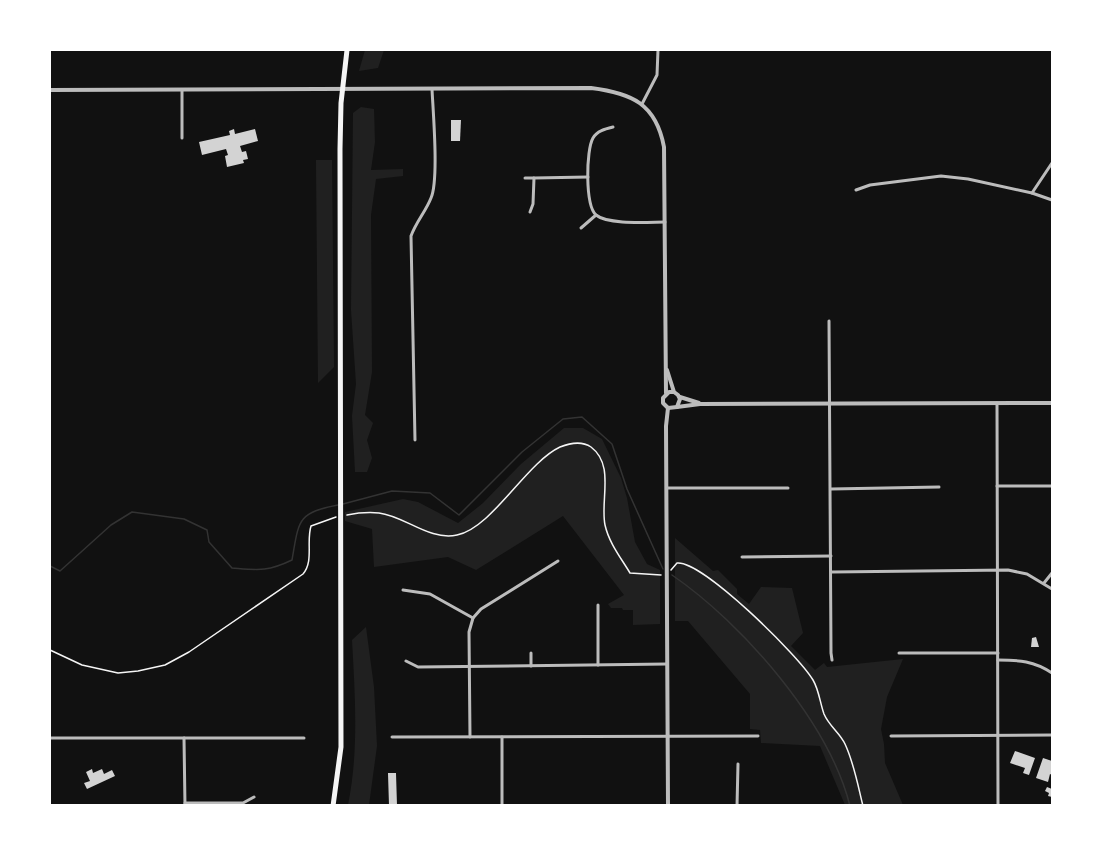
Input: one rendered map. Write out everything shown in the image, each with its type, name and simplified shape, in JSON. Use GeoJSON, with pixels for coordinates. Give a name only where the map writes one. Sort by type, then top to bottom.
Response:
{"type":"FeatureCollection","features":[{"type":"Feature","properties":{"kind":"highway"},"geometry":{"type":"LineString","coordinates":[[333,806],[341,747],[341,103],[347,50]]}},
{"type":"Feature","properties":{"kind":"street"},"geometry":{"type":"LineString","coordinates":[[642,104],[657,75],[658,50]]}},
{"type":"Feature","properties":{"kind":"street"},"geometry":{"type":"LineString","coordinates":[[50,90],[591,88],[624,94],[642,104],[654,119],[664,147],[666,393],[663,400],[668,408],[668,806]]}},
{"type":"Feature","properties":{"kind":"street"},"geometry":{"type":"LineString","coordinates":[[415,440],[411,236],[416,222],[432,197],[434,178],[432,89]]}},
{"type":"Feature","properties":{"kind":"street"},"geometry":{"type":"LineString","coordinates":[[182,90],[182,138]]}},
{"type":"Feature","properties":{"kind":"street"},"geometry":{"type":"LineString","coordinates":[[613,127],[595,135],[588,154],[590,204],[596,215],[617,221],[665,222]]}},
{"type":"Feature","properties":{"kind":"street"},"geometry":{"type":"LineString","coordinates":[[1032,193],[1053,162]]}},
{"type":"Feature","properties":{"kind":"street"},"geometry":{"type":"LineString","coordinates":[[856,190],[870,185],[941,176],[968,179],[1053,200]]}},
{"type":"Feature","properties":{"kind":"street"},"geometry":{"type":"LineString","coordinates":[[525,178],[588,177]]}},
{"type":"Feature","properties":{"kind":"street"},"geometry":{"type":"LineString","coordinates":[[530,212],[534,178]]}},
{"type":"Feature","properties":{"kind":"street"},"geometry":{"type":"LineString","coordinates":[[581,228],[596,215]]}},
{"type":"Feature","properties":{"kind":"street"},"geometry":{"type":"LineString","coordinates":[[829,321],[832,660]]}},
{"type":"Feature","properties":{"kind":"street"},"geometry":{"type":"LineString","coordinates":[[666,367],[674,392],[680,397],[700,404]]}},
{"type":"Feature","properties":{"kind":"street"},"geometry":{"type":"LineString","coordinates":[[666,393],[674,392]]}},
{"type":"Feature","properties":{"kind":"street"},"geometry":{"type":"LineString","coordinates":[[677,406],[680,397]]}},
{"type":"Feature","properties":{"kind":"street"},"geometry":{"type":"LineString","coordinates":[[668,408],[700,404],[1053,403]]}},
{"type":"Feature","properties":{"kind":"street"},"geometry":{"type":"LineString","coordinates":[[997,404],[998,806]]}},
{"type":"Feature","properties":{"kind":"street"},"geometry":{"type":"LineString","coordinates":[[997,486],[1053,486]]}},
{"type":"Feature","properties":{"kind":"street"},"geometry":{"type":"LineString","coordinates":[[831,489],[939,487]]}},
{"type":"Feature","properties":{"kind":"street"},"geometry":{"type":"LineString","coordinates":[[667,488],[788,488]]}},
{"type":"Feature","properties":{"kind":"street"},"geometry":{"type":"LineString","coordinates":[[742,557],[831,556]]}},
{"type":"Feature","properties":{"kind":"street"},"geometry":{"type":"LineString","coordinates":[[470,737],[469,666],[470,632],[473,618],[491,602],[558,561]]}},
{"type":"Feature","properties":{"kind":"street"},"geometry":{"type":"LineString","coordinates":[[832,572],[1017,571],[1053,589]]}},
{"type":"Feature","properties":{"kind":"street"},"geometry":{"type":"LineString","coordinates":[[1044,583],[1053,573]]}},
{"type":"Feature","properties":{"kind":"street"},"geometry":{"type":"LineString","coordinates":[[403,590],[430,594],[473,618]]}},
{"type":"Feature","properties":{"kind":"street"},"geometry":{"type":"LineString","coordinates":[[598,605],[598,665]]}},
{"type":"Feature","properties":{"kind":"street"},"geometry":{"type":"LineString","coordinates":[[531,653],[531,666]]}},
{"type":"Feature","properties":{"kind":"street"},"geometry":{"type":"LineString","coordinates":[[899,653],[998,653]]}},
{"type":"Feature","properties":{"kind":"street"},"geometry":{"type":"LineString","coordinates":[[998,660],[1036,663],[1053,673]]}},
{"type":"Feature","properties":{"kind":"street"},"geometry":{"type":"LineString","coordinates":[[406,661],[418,667],[667,664]]}},
{"type":"Feature","properties":{"kind":"street"},"geometry":{"type":"LineString","coordinates":[[891,736],[1053,735]]}},
{"type":"Feature","properties":{"kind":"street"},"geometry":{"type":"LineString","coordinates":[[392,737],[758,736]]}},
{"type":"Feature","properties":{"kind":"street"},"geometry":{"type":"LineString","coordinates":[[502,737],[502,806]]}},
{"type":"Feature","properties":{"kind":"street"},"geometry":{"type":"LineString","coordinates":[[50,738],[304,738]]}},
{"type":"Feature","properties":{"kind":"street"},"geometry":{"type":"LineString","coordinates":[[184,738],[185,804],[244,804],[254,797]]}},
{"type":"Feature","properties":{"kind":"street"},"geometry":{"type":"LineString","coordinates":[[737,806],[738,764]]}},
{"type":"Feature","properties":{"kind":"path"},"geometry":{"type":"LineString","coordinates":[[345,515],[380,513],[428,532],[456,536],[469,530],[484,518],[544,458],[560,447],[575,443],[587,445],[597,452],[603,463],[604,522],[613,546],[630,573],[655,576],[663,574]]}},
{"type":"Feature","properties":{"kind":"path"},"geometry":{"type":"LineString","coordinates":[[50,650],[82,665],[118,673],[138,672],[165,665],[189,652],[303,574],[309,561],[311,526],[339,516]]}},
{"type":"Feature","properties":{"kind":"path"},"geometry":{"type":"LineString","coordinates":[[672,568],[677,563],[683,562],[696,568],[755,615],[806,669],[815,683],[827,719],[846,747],[864,806]]}},
{"type":"Feature","properties":{"kind":"shaded area"},"geometry":{"type":"Polygon","coordinates":[[[365,50],[384,50],[378,68],[359,71],[365,50]]]}},
{"type":"Feature","properties":{"kind":"shaded area"},"geometry":{"type":"Polygon","coordinates":[[[361,107],[374,109],[375,142],[371,170],[403,169],[403,176],[376,179],[371,215],[372,372],[365,415],[373,423],[367,440],[372,458],[367,472],[355,472],[352,416],[356,384],[351,310],[353,113],[361,107]]]}},
{"type":"Feature","properties":{"kind":"shaded area"},"geometry":{"type":"Polygon","coordinates":[[[316,160],[332,160],[334,367],[318,383],[316,160]]]}},
{"type":"Feature","properties":{"kind":"shaded area"},"geometry":{"type":"Polygon","coordinates":[[[564,428],[583,428],[602,439],[621,478],[635,542],[647,564],[660,570],[660,624],[633,625],[633,610],[611,608],[608,604],[624,595],[563,516],[476,570],[448,557],[374,567],[372,529],[345,521],[345,512],[403,499],[418,502],[458,523],[483,503],[521,464],[564,428]]]}},
{"type":"Feature","properties":{"kind":"shaded area"},"geometry":{"type":"Polygon","coordinates":[[[675,538],[713,571],[718,570],[737,589],[737,594],[749,604],[761,587],[792,588],[803,633],[791,646],[815,670],[824,663],[827,667],[903,659],[887,697],[881,729],[885,763],[903,805],[845,805],[820,746],[761,743],[760,730],[750,729],[750,694],[688,621],[675,621],[675,538]]]}},
{"type":"Feature","properties":{"kind":"shaded area"},"geometry":{"type":"Polygon","coordinates":[[[366,627],[374,687],[377,746],[369,805],[348,805],[355,744],[352,640],[366,627]]]}},
{"type":"Feature","properties":{"kind":"building"},"geometry":{"type":"Polygon","coordinates":[[[451,120],[461,120],[460,141],[451,141],[451,120]]]}},
{"type":"Feature","properties":{"kind":"building"},"geometry":{"type":"Polygon","coordinates":[[[234,129],[235,134],[255,129],[258,141],[240,146],[242,152],[246,151],[248,159],[243,160],[244,163],[227,167],[226,149],[202,155],[199,142],[230,135],[229,131],[234,129]]]}},
{"type":"Feature","properties":{"kind":"building"},"geometry":{"type":"Polygon","coordinates":[[[1036,637],[1039,647],[1031,647],[1032,638],[1036,637]]]}},
{"type":"Feature","properties":{"kind":"building"},"geometry":{"type":"Polygon","coordinates":[[[1015,751],[1035,758],[1029,775],[1023,773],[1025,768],[1010,763],[1015,751]]]}},
{"type":"Feature","properties":{"kind":"building"},"geometry":{"type":"Polygon","coordinates":[[[1043,758],[1052,761],[1052,775],[1050,774],[1048,782],[1036,778],[1043,758]]]}},
{"type":"Feature","properties":{"kind":"building"},"geometry":{"type":"Polygon","coordinates":[[[92,769],[93,773],[102,769],[104,774],[112,770],[115,776],[87,789],[84,783],[90,781],[86,772],[92,769]]]}},
{"type":"Feature","properties":{"kind":"building"},"geometry":{"type":"Polygon","coordinates":[[[388,773],[396,773],[397,806],[389,806],[388,773]]]}},
{"type":"Feature","properties":{"kind":"building"},"geometry":{"type":"Polygon","coordinates":[[[1047,787],[1052,789],[1052,797],[1048,796],[1049,793],[1045,791],[1047,787]]]}},
{"type":"Feature","properties":{"kind":"waterway"},"geometry":{"type":"LineString","coordinates":[[343,504],[392,491],[430,493],[459,515],[522,452],[563,419],[582,417],[612,444],[627,489],[663,569]]}},
{"type":"Feature","properties":{"kind":"waterway"},"geometry":{"type":"LineString","coordinates":[[50,566],[60,571],[111,525],[132,512],[184,519],[207,530],[209,542],[232,568],[256,570],[269,568],[292,560],[296,536],[302,520],[307,515],[338,505]]}},
{"type":"Feature","properties":{"kind":"waterway"},"geometry":{"type":"LineString","coordinates":[[672,575],[699,595],[726,620],[754,647],[779,677],[823,741],[839,774],[850,806]]}}]}
